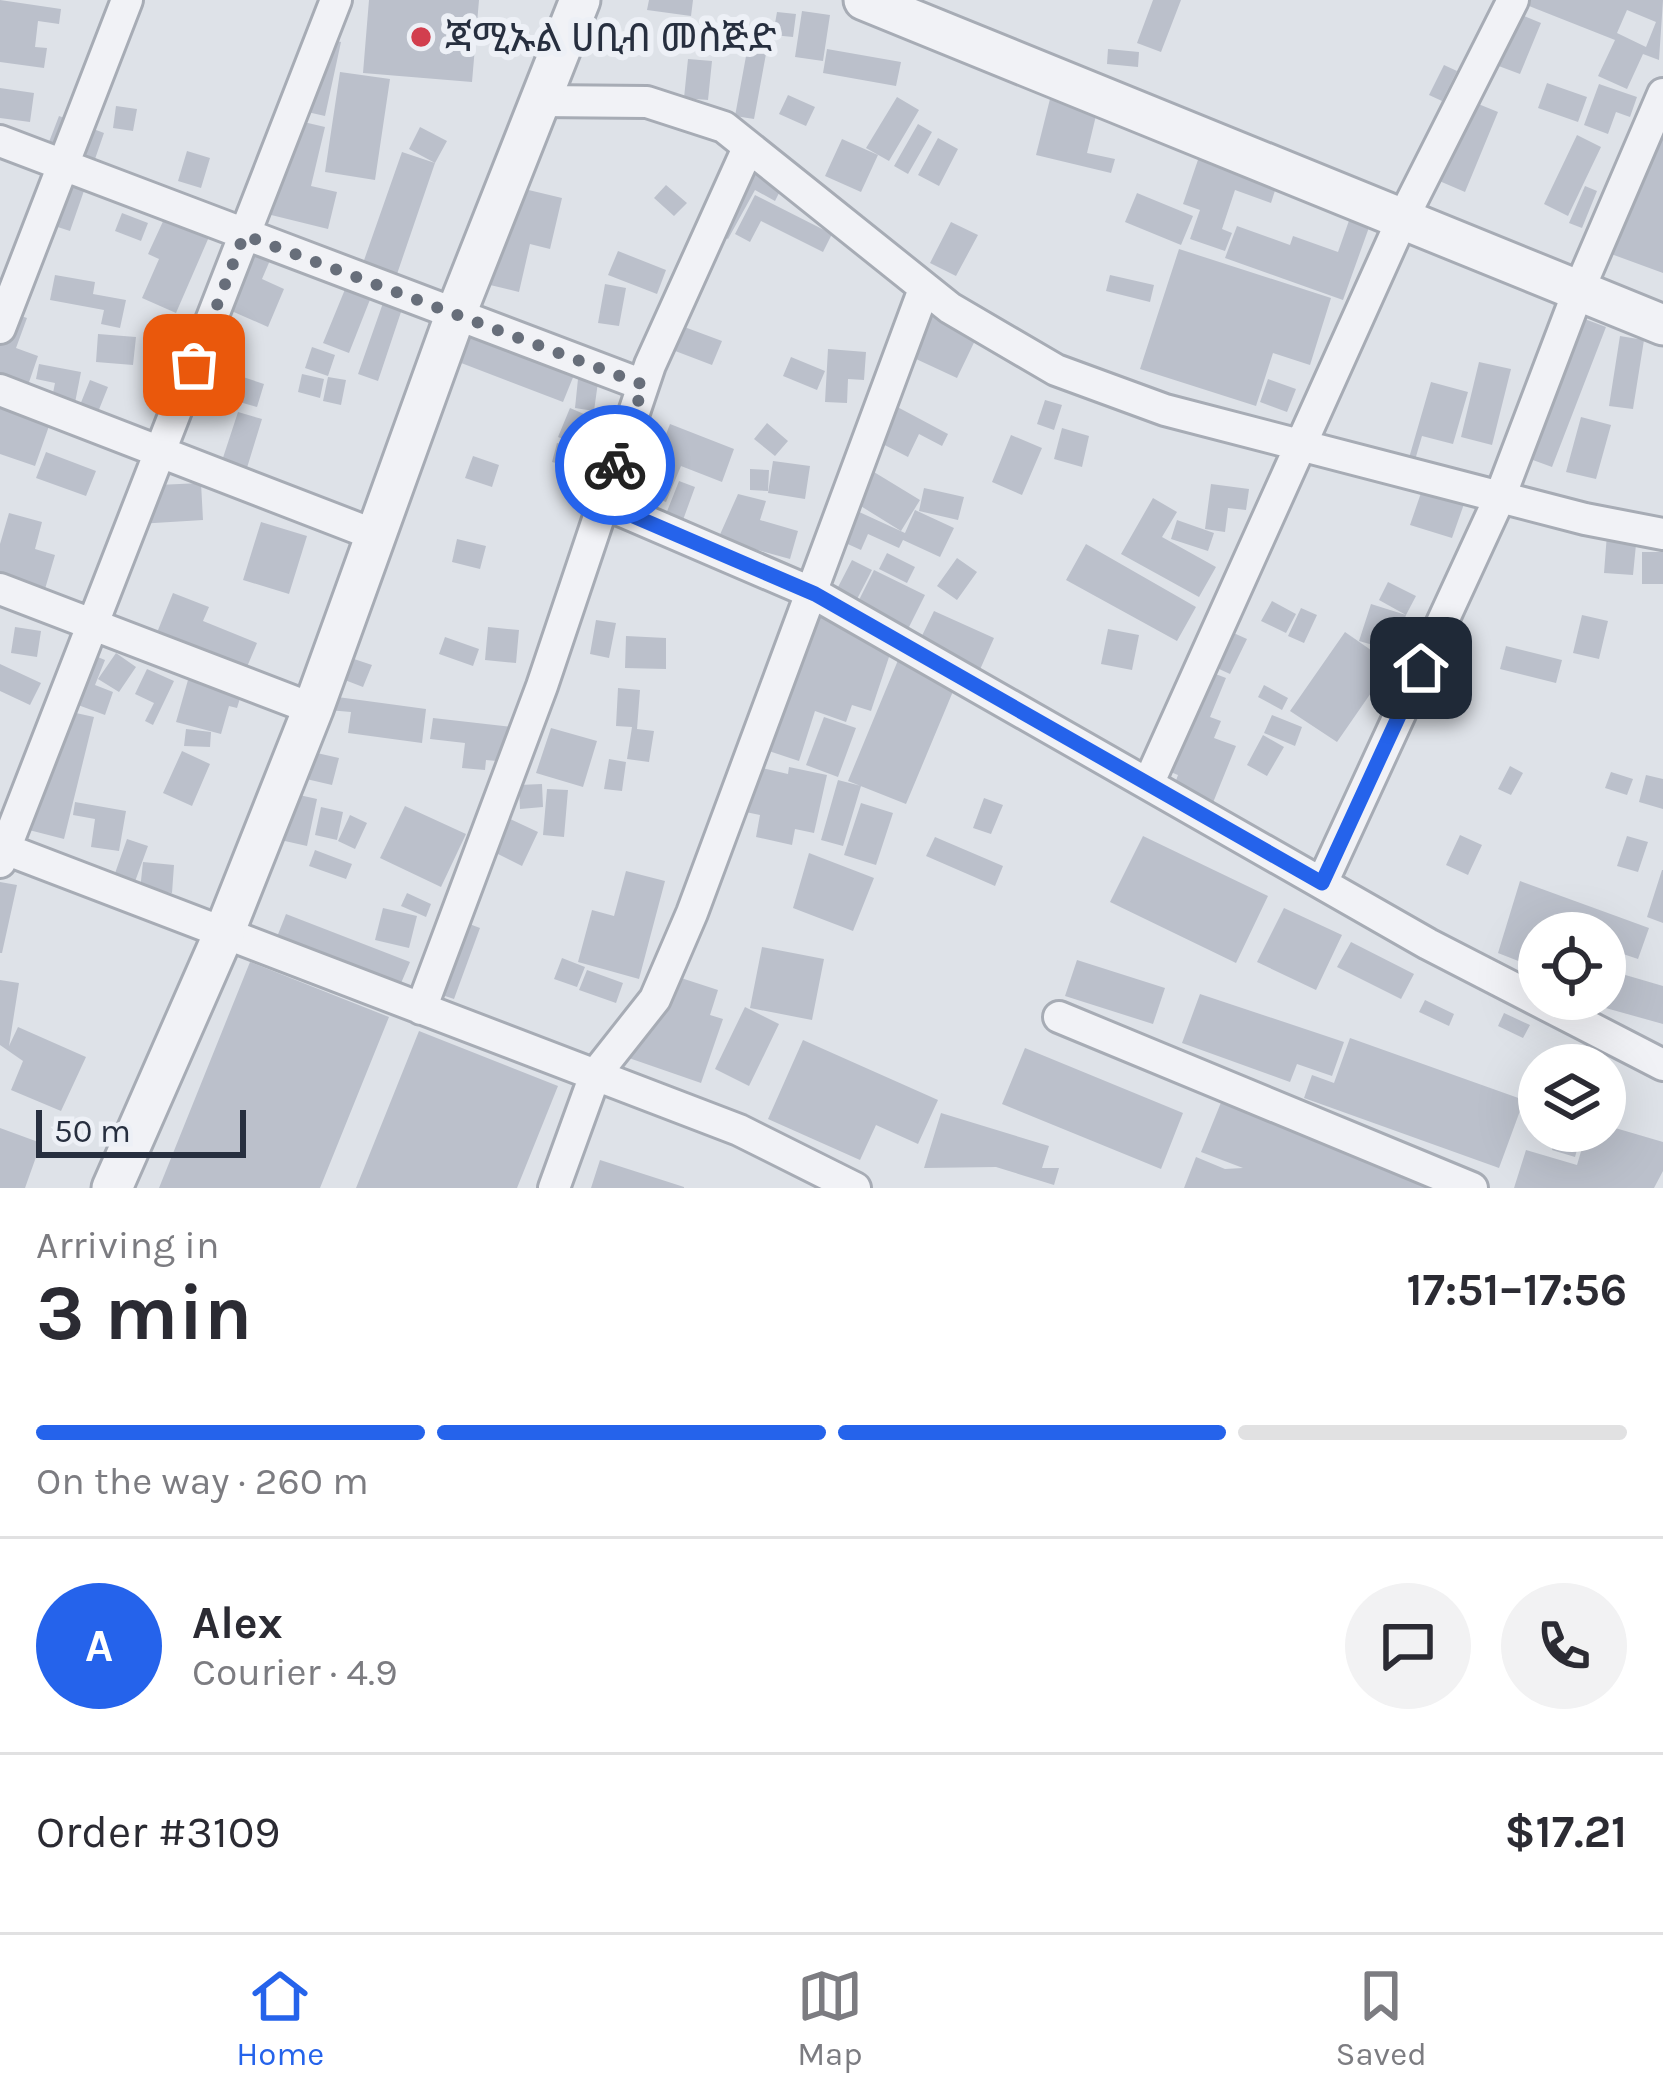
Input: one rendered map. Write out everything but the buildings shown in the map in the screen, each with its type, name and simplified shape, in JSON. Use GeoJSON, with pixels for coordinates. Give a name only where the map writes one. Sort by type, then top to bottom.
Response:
{"type":"FeatureCollection","features":[{"type":"Feature","properties":{"kind":"street"},"geometry":{"type":"LineString","coordinates":[[0,328],[128,0]]}},
{"type":"Feature","properties":{"kind":"street"},"geometry":{"type":"LineString","coordinates":[[336,0],[2,853],[739,1130],[855,1188]]}},
{"type":"Feature","properties":{"kind":"street"},"geometry":{"type":"LineString","coordinates":[[112,1188],[224,933],[313,709],[455,316],[580,0]]}},
{"type":"Feature","properties":{"kind":"street"},"geometry":{"type":"LineString","coordinates":[[863,0],[1663,326]]}},
{"type":"Feature","properties":{"kind":"street"},"geometry":{"type":"LineString","coordinates":[[1150,782],[1402,220],[1513,0]]}},
{"type":"Feature","properties":{"kind":"street"},"geometry":{"type":"LineString","coordinates":[[1322,883],[1500,497],[1578,292],[1663,94]]}},
{"type":"Feature","properties":{"kind":"street"},"geometry":{"type":"LineString","coordinates":[[540,101],[647,102],[724,128],[925,289],[1056,370],[1165,410],[1663,534]]}},
{"type":"Feature","properties":{"kind":"street"},"geometry":{"type":"LineString","coordinates":[[0,141],[644,385]]}},
{"type":"Feature","properties":{"kind":"street"},"geometry":{"type":"LineString","coordinates":[[421,1009],[542,686],[644,385],[748,148]]}},
{"type":"Feature","properties":{"kind":"street"},"geometry":{"type":"LineString","coordinates":[[554,1188],[595,1075],[656,999],[815,594],[909,319],[925,289]]}},
{"type":"Feature","properties":{"kind":"street"},"geometry":{"type":"LineString","coordinates":[[0,390],[375,535]]}},
{"type":"Feature","properties":{"kind":"street"},"geometry":{"type":"LineString","coordinates":[[601,502],[815,594],[1322,883],[1663,1065]]}},
{"type":"Feature","properties":{"kind":"street"},"geometry":{"type":"LineString","coordinates":[[0,589],[313,709]]}},
{"type":"Feature","properties":{"kind":"street"},"geometry":{"type":"LineString","coordinates":[[1060,1017],[1472,1188]]}},
{"type":"Feature","properties":{"kind":"way so far"},"geometry":{"type":"LineString","coordinates":[[194,365],[244,235],[644,385],[615,465]]}},
{"type":"Feature","properties":{"kind":"place","name":"ጃሚኡል ሀቢብ መስጅድ"},"geometry":{"type":"Point","coordinates":[421,37]}},
{"type":"Feature","properties":{"kind":"route"},"geometry":{"type":"LineString","coordinates":[[615,465],[601,502],[815,594],[1322,883],[1421,668]]}}]}
